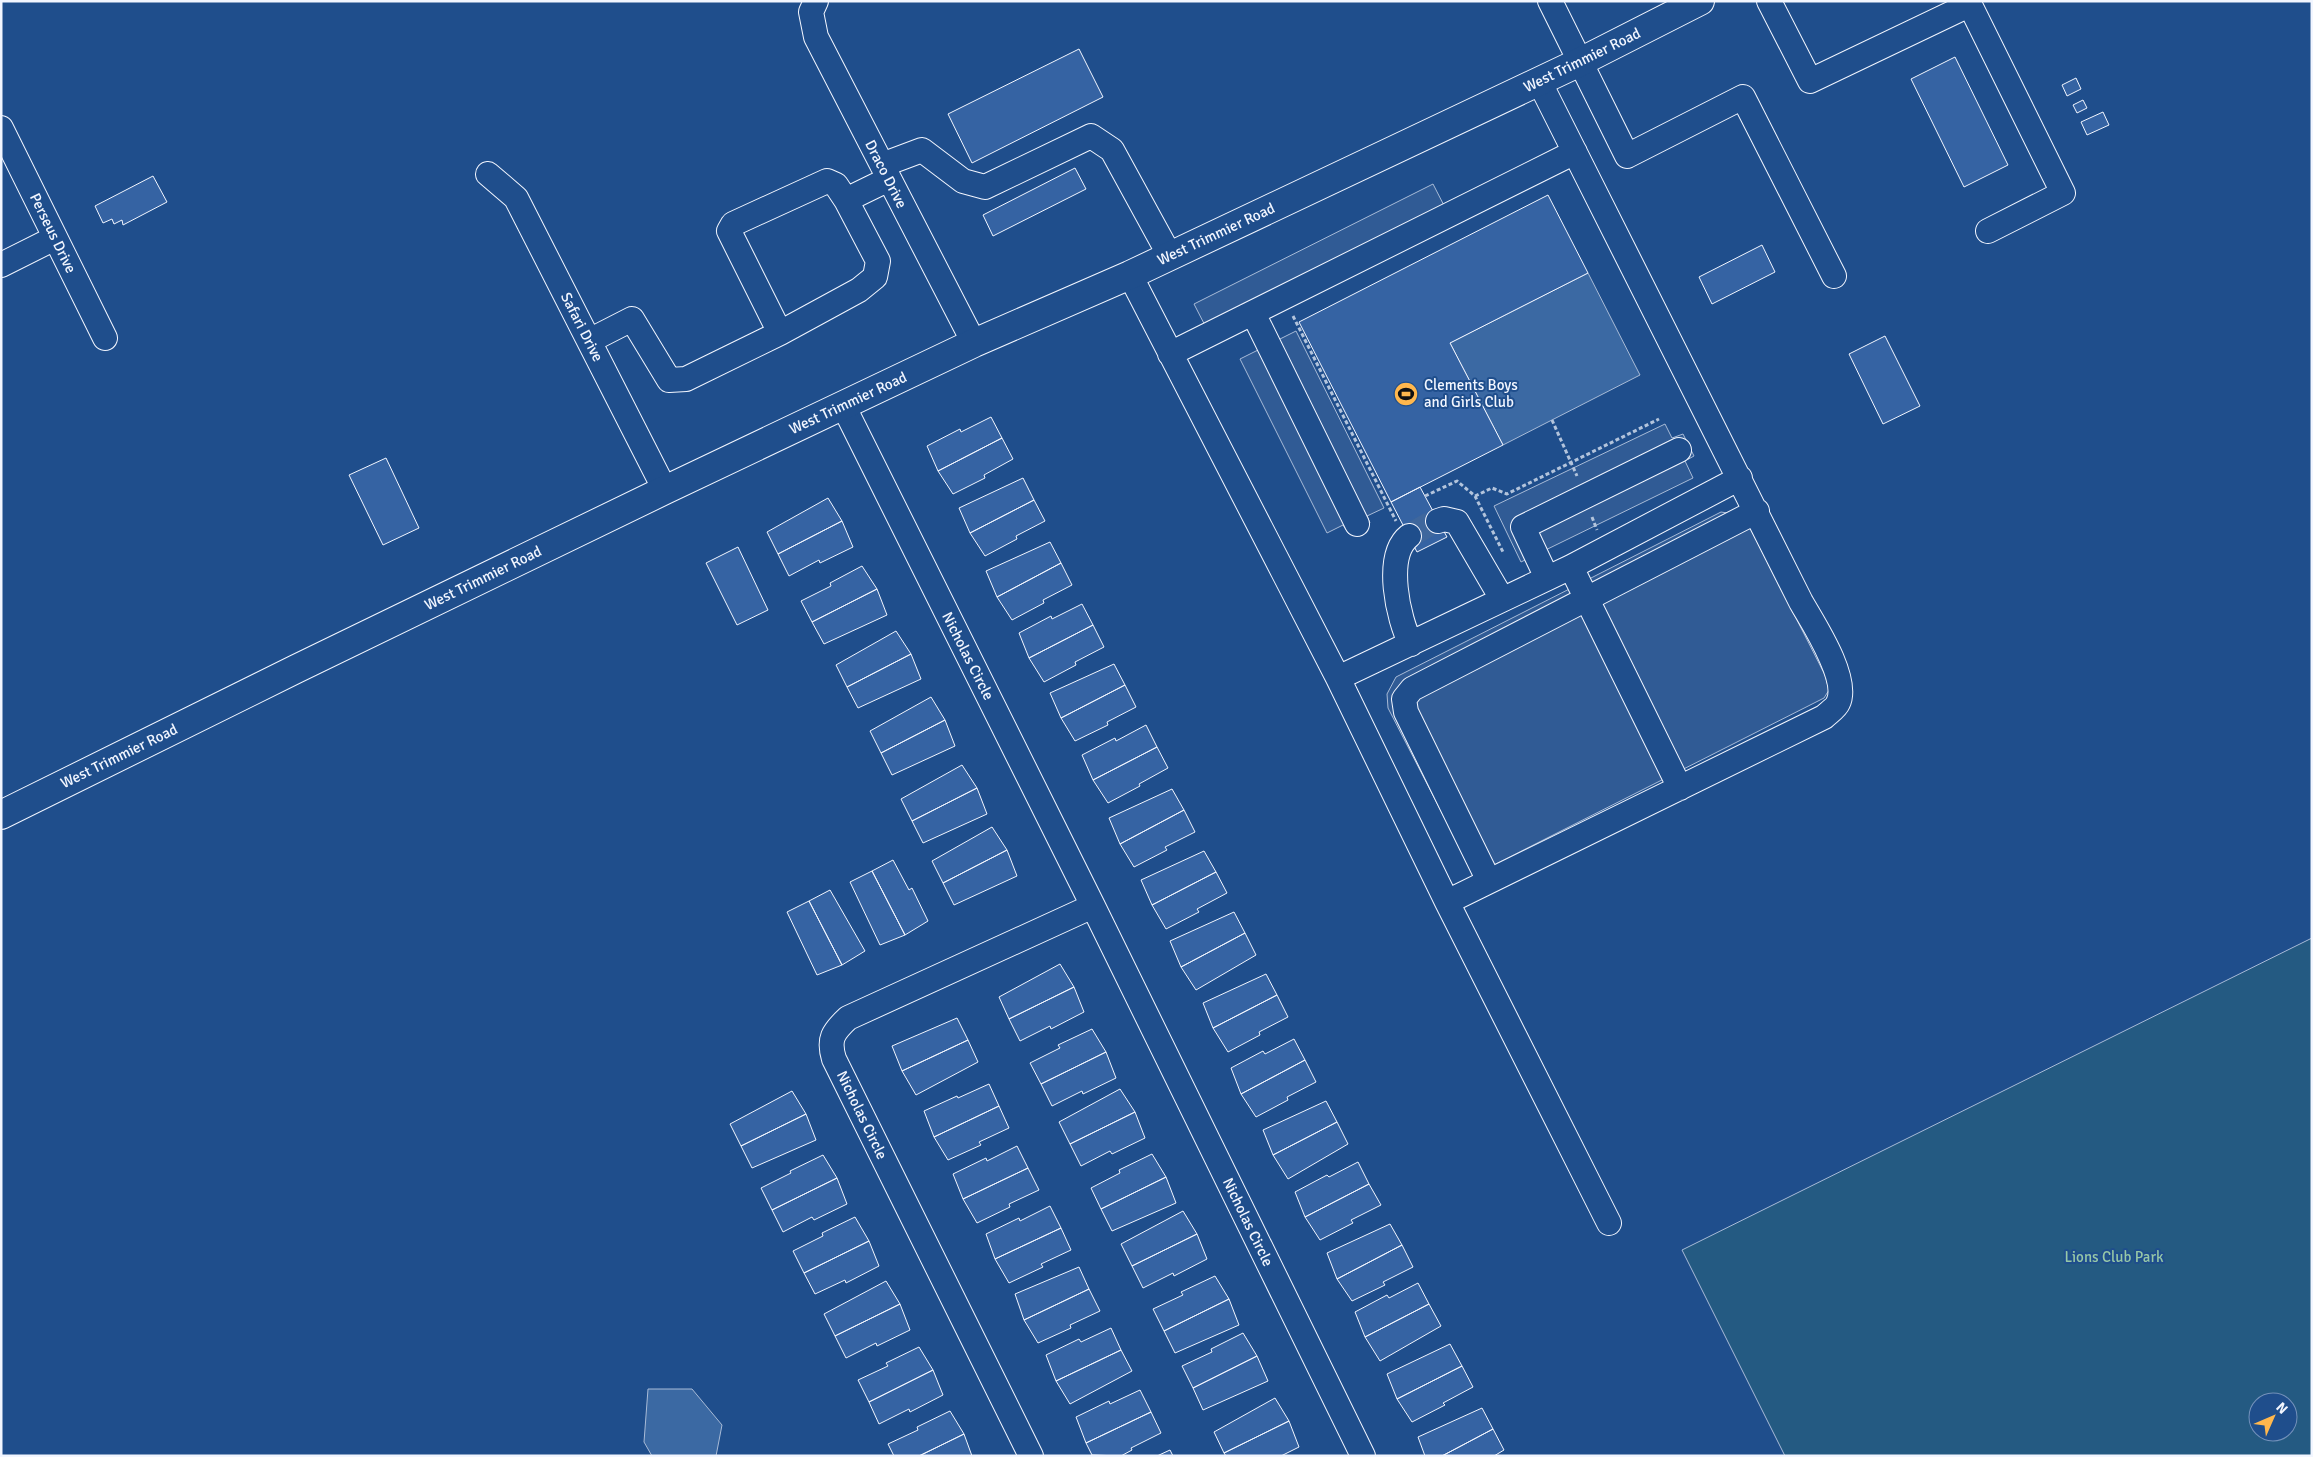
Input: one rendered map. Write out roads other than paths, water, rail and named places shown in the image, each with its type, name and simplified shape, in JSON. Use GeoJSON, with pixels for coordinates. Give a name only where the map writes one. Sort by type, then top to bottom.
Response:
{"type":"FeatureCollection","features":[{"type":"Feature","properties":{"kind":"main road","name":"West Trimmier Road"},"geometry":{"type":"LineString","coordinates":[[1,815],[665,490],[974,343],[1130,275],[1580,62],[1700,1]]}},
{"type":"Feature","properties":{"kind":"street","name":"Draco Drive"},"geometry":{"type":"LineString","coordinates":[[816,1],[811,12],[816,37],[974,343]]}},
{"type":"Feature","properties":{"kind":"street"},"geometry":{"type":"LineString","coordinates":[[1550,1],[1627,156],[1743,97],[1834,276]]}},
{"type":"Feature","properties":{"kind":"street"},"geometry":{"type":"LineString","coordinates":[[1769,1],[1810,81],[1968,3],[2063,193],[1988,231]]}},
{"type":"Feature","properties":{"kind":"street"},"geometry":{"type":"LineString","coordinates":[[1447,902],[1824,717],[1838,703],[1840,687],[1836,666],[1539,81]]}},
{"type":"Feature","properties":{"kind":"street","name":"Perseus Drive"},"geometry":{"type":"LineString","coordinates":[[1,128],[105,338]]}},
{"type":"Feature","properties":{"kind":"street"},"geometry":{"type":"LineString","coordinates":[[846,200],[922,150],[964,181],[985,187],[1091,136],[1112,150],[1170,256]]}},
{"type":"Feature","properties":{"kind":"street"},"geometry":{"type":"LineString","coordinates":[[1170,354],[1575,152]]}},
{"type":"Feature","properties":{"kind":"street","name":"Safari Drive"},"geometry":{"type":"LineString","coordinates":[[488,174],[516,198],[665,490]]}},
{"type":"Feature","properties":{"kind":"street"},"geometry":{"type":"LineString","coordinates":[[589,341],[632,319],[669,380],[686,379],[780,333],[859,290],[875,277],[878,261],[846,200],[836,185],[827,181],[733,224],[729,231],[780,333]]}},
{"type":"Feature","properties":{"kind":"street"},"geometry":{"type":"LineString","coordinates":[[1,265],[55,238]]}},
{"type":"Feature","properties":{"kind":"street"},"geometry":{"type":"LineString","coordinates":[[1130,275],[1338,678],[1447,902],[1609,1223]]}},
{"type":"Feature","properties":{"kind":"street"},"geometry":{"type":"LineString","coordinates":[[1252,313],[1357,524]]}},
{"type":"Feature","properties":{"kind":"street","name":"Nicholas Circle"},"geometry":{"type":"LineString","coordinates":[[843,405],[1094,906],[1363,1456]]}},
{"type":"Feature","properties":{"kind":"street"},"geometry":{"type":"LineString","coordinates":[[1547,578],[1523,527],[1679,450]]}},
{"type":"Feature","properties":{"kind":"street"},"geometry":{"type":"LineString","coordinates":[[1338,678],[1571,567],[1740,478]]}},
{"type":"Feature","properties":{"kind":"street"},"geometry":{"type":"LineString","coordinates":[[1489,881],[1406,712],[1404,699],[1412,689],[1757,511]]}},
{"type":"Feature","properties":{"kind":"street"},"geometry":{"type":"LineString","coordinates":[[1438,521],[1444,519],[1457,522],[1502,599]]}},
{"type":"Feature","properties":{"kind":"street"},"geometry":{"type":"LineString","coordinates":[[1407,538],[1398,549],[1396,597],[1404,632],[1411,644]]}},
{"type":"Feature","properties":{"kind":"street"},"geometry":{"type":"LineString","coordinates":[[1571,567],[1680,788]]}},
{"type":"Feature","properties":{"kind":"street","name":"Nicholas Circle"},"geometry":{"type":"LineString","coordinates":[[1031,1456],[834,1059],[831,1047],[835,1031],[848,1018],[1094,906]]}},
{"type":"Feature","properties":{"kind":"tunnel"},"geometry":{"type":"LineString","coordinates":[[1409,536],[1438,521]]}},
{"type":"Feature","properties":{"kind":"place","name":"Clements Boys and Girls Club"},"geometry":{"type":"Point","coordinates":[1406,394]}},
{"type":"Feature","properties":{"kind":"park label","name":"Lions Club Park"},"geometry":{"type":"Point","coordinates":[2114,1257]}}]}
